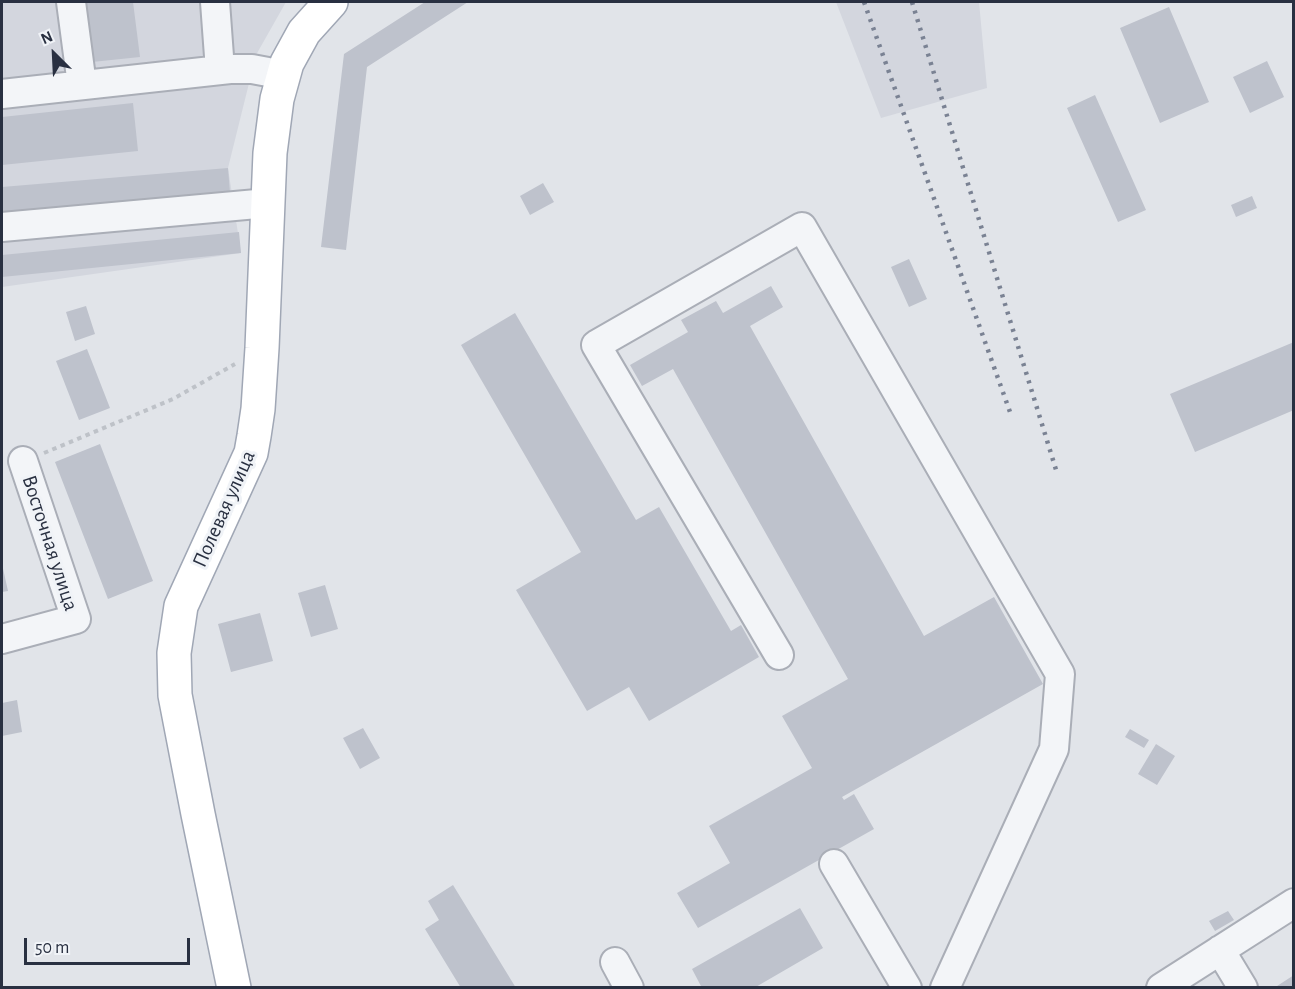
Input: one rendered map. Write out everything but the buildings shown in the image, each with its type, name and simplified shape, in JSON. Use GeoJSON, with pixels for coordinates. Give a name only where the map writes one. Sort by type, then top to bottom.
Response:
{"type":"FeatureCollection","features":[{"type":"Feature","properties":{"kind":"main road","name":"Полевая улица"},"geometry":{"type":"LineString","coordinates":[[234,987],[175,695],[174,653],[181,606],[251,453],[258,410],[270,153],[277,99],[287,63],[304,32],[331,2]]}},
{"type":"Feature","properties":{"kind":"street"},"geometry":{"type":"LineString","coordinates":[[71,2],[82,85]]}},
{"type":"Feature","properties":{"kind":"street"},"geometry":{"type":"LineString","coordinates":[[215,2],[220,70]]}},
{"type":"Feature","properties":{"kind":"street"},"geometry":{"type":"LineString","coordinates":[[2,94],[220,70],[252,69],[284,75]]}},
{"type":"Feature","properties":{"kind":"street"},"geometry":{"type":"LineString","coordinates":[[2,227],[268,203]]}},
{"type":"Feature","properties":{"kind":"street"},"geometry":{"type":"LineString","coordinates":[[779,655],[596,345],[802,227],[1060,674],[1054,749],[945,987]]}},
{"type":"Feature","properties":{"kind":"street","name":"Восточная улица"},"geometry":{"type":"LineString","coordinates":[[2,639],[76,619],[23,461]]}},
{"type":"Feature","properties":{"kind":"street"},"geometry":{"type":"LineString","coordinates":[[834,864],[907,987]]}},
{"type":"Feature","properties":{"kind":"street"},"geometry":{"type":"LineString","coordinates":[[1161,987],[1293,903]]}},
{"type":"Feature","properties":{"kind":"street"},"geometry":{"type":"LineString","coordinates":[[1220,950],[1243,987]]}},
{"type":"Feature","properties":{"kind":"street"},"geometry":{"type":"LineString","coordinates":[[615,963],[629,987]]}},
{"type":"Feature","properties":{"kind":"path"},"geometry":{"type":"LineString","coordinates":[[23,461],[173,399],[262,348]]}},
{"type":"Feature","properties":{"kind":"shaded area"},"geometry":{"type":"Polygon","coordinates":[[[2,2],[286,2],[256,55],[228,168],[241,253],[2,287],[2,2]]]}},
{"type":"Feature","properties":{"kind":"shaded area"},"geometry":{"type":"Polygon","coordinates":[[[836,2],[979,2],[987,88],[881,118],[836,2]]]}},
{"type":"Feature","properties":{"kind":"railway"},"geometry":{"type":"LineString","coordinates":[[864,2],[1010,412]]}},
{"type":"Feature","properties":{"kind":"railway"},"geometry":{"type":"LineString","coordinates":[[912,2],[1057,473]]}}]}
